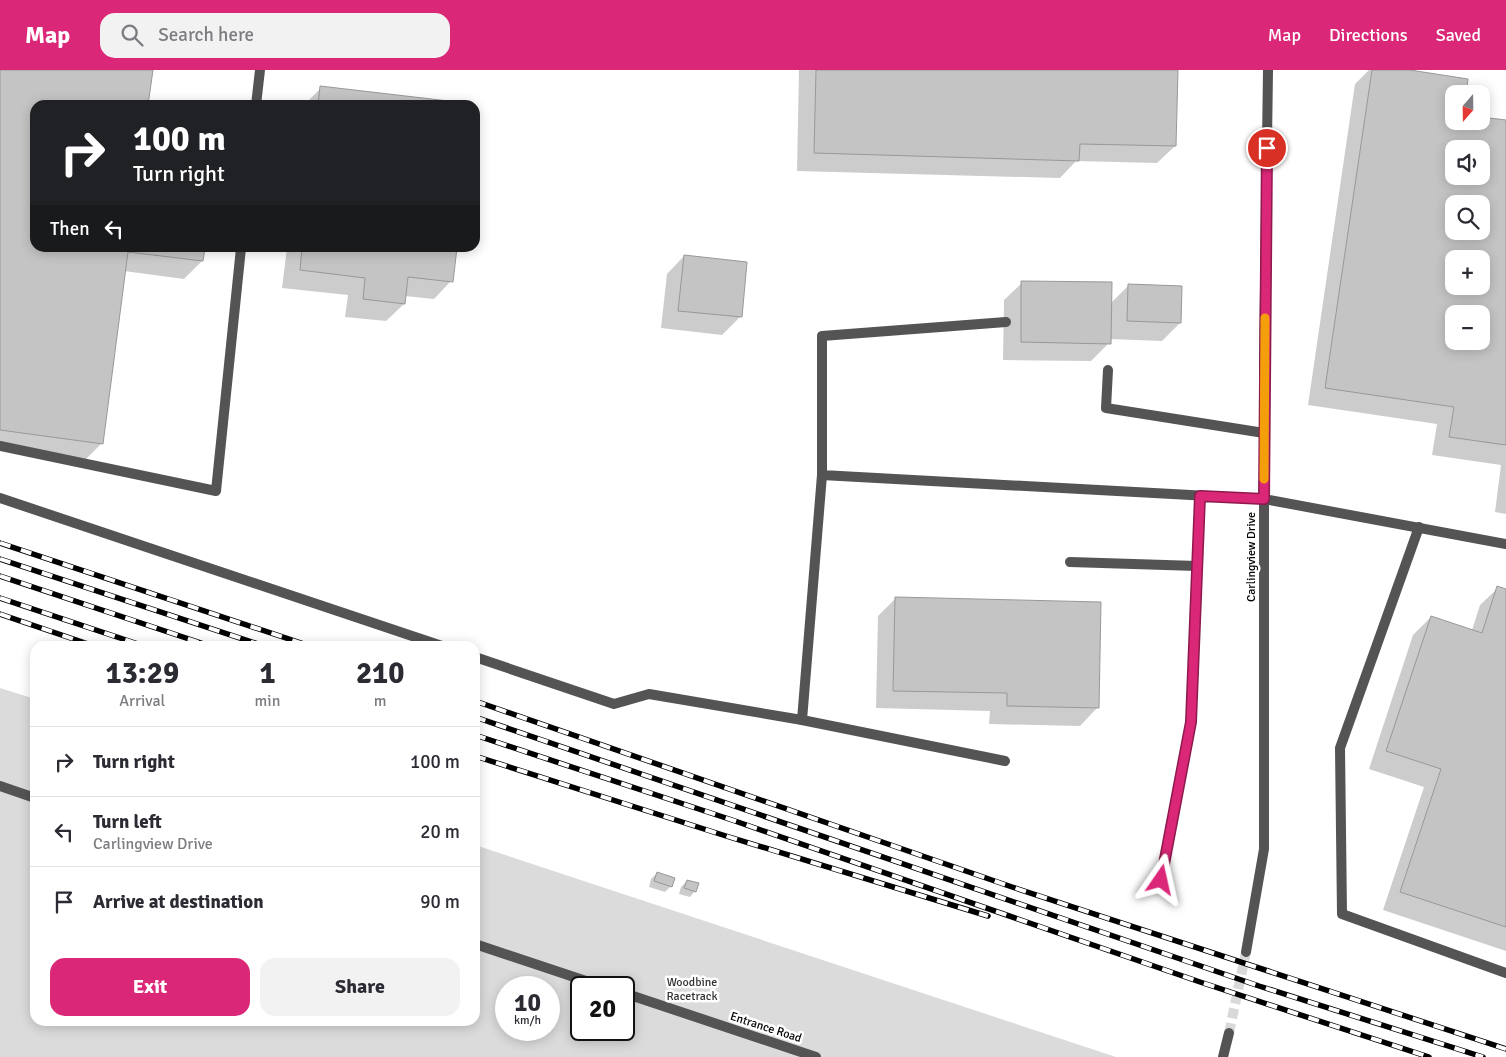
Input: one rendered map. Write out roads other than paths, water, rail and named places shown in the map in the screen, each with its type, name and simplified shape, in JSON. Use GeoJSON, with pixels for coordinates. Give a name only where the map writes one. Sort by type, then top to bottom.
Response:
{"type":"FeatureCollection","features":[{"type":"Feature","properties":{"kind":"street"},"geometry":{"type":"LineString","coordinates":[[257,100],[260,70]]}},
{"type":"Feature","properties":{"kind":"street","name":"Carlingview Drive"},"geometry":{"type":"LineString","coordinates":[[1246,952],[1264,849],[1264,433],[1268,70]]}},
{"type":"Feature","properties":{"kind":"street"},"geometry":{"type":"LineString","coordinates":[[0,446],[216,491],[241,252]]}},
{"type":"Feature","properties":{"kind":"street"},"geometry":{"type":"LineString","coordinates":[[802,720],[822,475],[822,336],[1006,322]]}},
{"type":"Feature","properties":{"kind":"street"},"geometry":{"type":"LineString","coordinates":[[1108,370],[1106,408],[1264,433]]}},
{"type":"Feature","properties":{"kind":"street"},"geometry":{"type":"LineString","coordinates":[[822,475],[1264,499],[1506,544]]}},
{"type":"Feature","properties":{"kind":"street"},"geometry":{"type":"LineString","coordinates":[[1161,880],[1191,722],[1200,496]]}},
{"type":"Feature","properties":{"kind":"street"},"geometry":{"type":"LineString","coordinates":[[0,498],[427,641]]}},
{"type":"Feature","properties":{"kind":"street"},"geometry":{"type":"LineString","coordinates":[[1420,527],[1340,748],[1342,914],[1506,973]]}},
{"type":"Feature","properties":{"kind":"street"},"geometry":{"type":"LineString","coordinates":[[1070,562],[1197,566]]}},
{"type":"Feature","properties":{"kind":"street"},"geometry":{"type":"LineString","coordinates":[[480,659],[614,704],[649,694],[802,720],[1005,761]]}},
{"type":"Feature","properties":{"kind":"street"},"geometry":{"type":"LineString","coordinates":[[0,786],[30,796]]}},
{"type":"Feature","properties":{"kind":"street"},"geometry":{"type":"LineString","coordinates":[[480,946],[570,976]]}},
{"type":"Feature","properties":{"kind":"street","name":"Entrance Road"},"geometry":{"type":"LineString","coordinates":[[635,997],[816,1057]]}},
{"type":"Feature","properties":{"kind":"street"},"geometry":{"type":"LineString","coordinates":[[1223,1057],[1229,1033]]}},
{"type":"Feature","properties":{"kind":"tunnel"},"geometry":{"type":"LineString","coordinates":[[1229,1033],[1246,952]]}},
{"type":"Feature","properties":{"kind":"railway"},"geometry":{"type":"LineString","coordinates":[[0,543],[295,641]]}},
{"type":"Feature","properties":{"kind":"railway"},"geometry":{"type":"LineString","coordinates":[[0,559],[249,641]]}},
{"type":"Feature","properties":{"kind":"railway"},"geometry":{"type":"LineString","coordinates":[[0,576],[195,641]]}},
{"type":"Feature","properties":{"kind":"railway"},"geometry":{"type":"LineString","coordinates":[[0,598],[129,641]]}},
{"type":"Feature","properties":{"kind":"railway"},"geometry":{"type":"LineString","coordinates":[[0,614],[79,641]]}},
{"type":"Feature","properties":{"kind":"railway"},"geometry":{"type":"LineString","coordinates":[[480,703],[1012,887],[1506,1049]]}},
{"type":"Feature","properties":{"kind":"railway"},"geometry":{"type":"LineString","coordinates":[[480,719],[1259,986],[1483,1057]]}},
{"type":"Feature","properties":{"kind":"railway"},"geometry":{"type":"LineString","coordinates":[[480,737],[735,821],[1200,982],[1429,1057]]}},
{"type":"Feature","properties":{"kind":"railway"},"geometry":{"type":"LineString","coordinates":[[480,758],[726,836],[988,916]]}},
{"type":"Feature","properties":{"kind":"park label","name":"Woodbine Racetrack"},"geometry":{"type":"Point","coordinates":[692,989]}}]}
